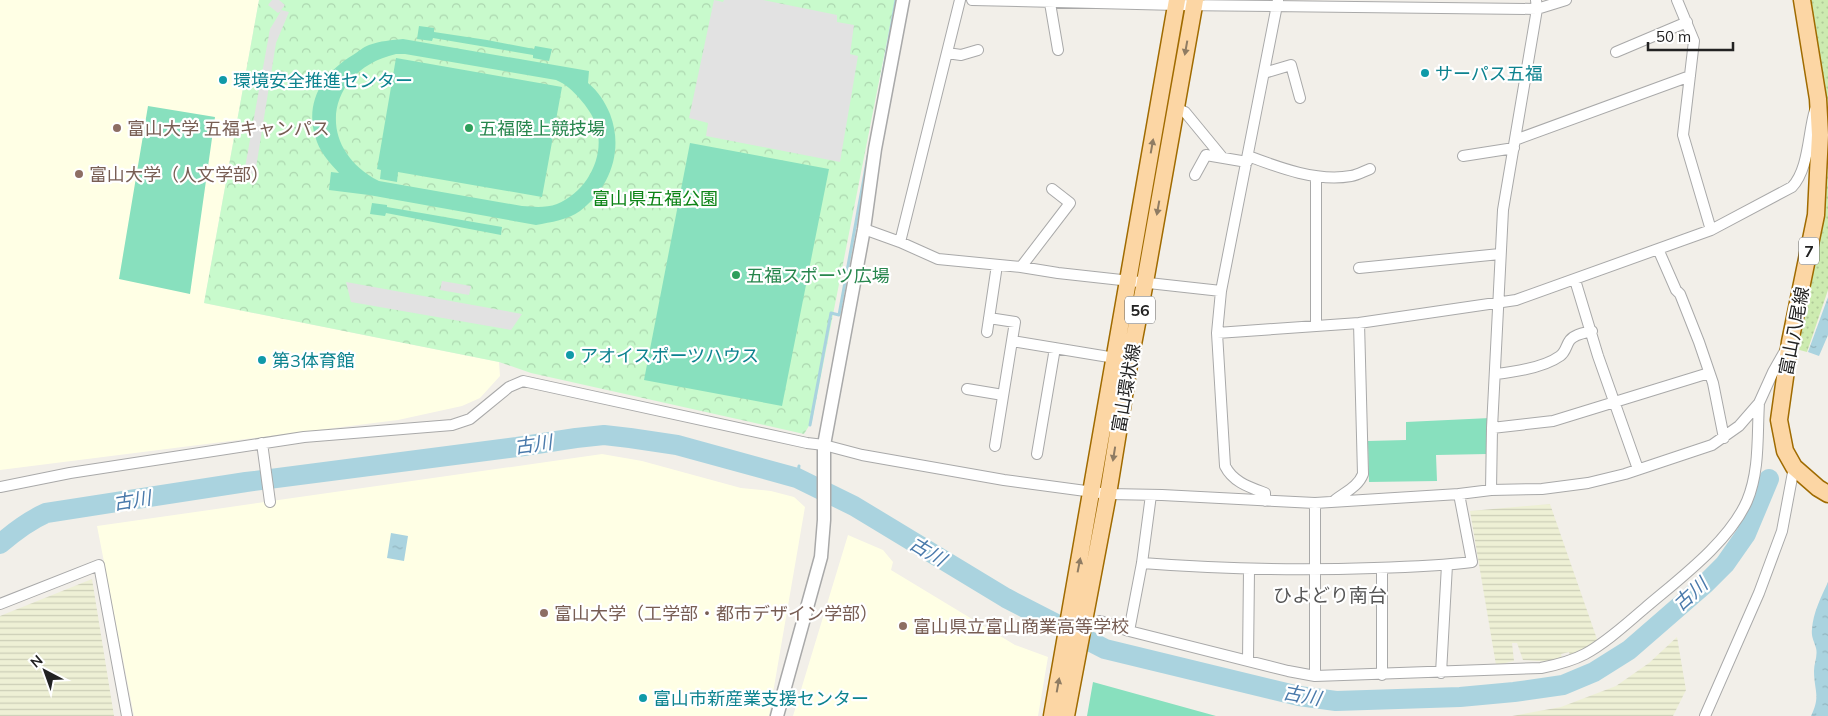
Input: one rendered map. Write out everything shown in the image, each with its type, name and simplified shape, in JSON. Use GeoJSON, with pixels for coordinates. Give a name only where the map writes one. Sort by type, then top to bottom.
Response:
{"type":"FeatureCollection","features":[{"type":"Feature","properties":{"kind":"main road","name":"富山八尾線"},"geometry":{"type":"LineString","coordinates":[[1802,0],[1818,98],[1820,135],[1816,215],[1790,342],[1779,420],[1785,451],[1794,467],[1823,491]]}},
{"type":"Feature","properties":{"kind":"main road","name":"富山環状線"},"geometry":{"type":"LineString","coordinates":[[1052,716],[1085,618],[1115,358],[1177,3]]}},
{"type":"Feature","properties":{"kind":"main road","name":"富山環状線"},"geometry":{"type":"LineString","coordinates":[[1100,493],[1129,365],[1145,282],[1194,3]]}},
{"type":"Feature","properties":{"kind":"main road","name":"富山環状線"},"geometry":{"type":"LineString","coordinates":[[1066,716],[1070,658]]}},
{"type":"Feature","properties":{"kind":"street"},"geometry":{"type":"LineString","coordinates":[[777,716],[821,558],[824,520],[824,452],[864,229],[875,149],[903,0]]}},
{"type":"Feature","properties":{"kind":"street"},"geometry":{"type":"LineString","coordinates":[[900,242],[960,0]]}},
{"type":"Feature","properties":{"kind":"street"},"geometry":{"type":"LineString","coordinates":[[972,0],[1050,3],[1536,4],[1566,0]]}},
{"type":"Feature","properties":{"kind":"street"},"geometry":{"type":"LineString","coordinates":[[1678,0],[1694,41],[1683,135],[1711,230]]}},
{"type":"Feature","properties":{"kind":"street"},"geometry":{"type":"LineString","coordinates":[[1050,3],[1058,50]]}},
{"type":"Feature","properties":{"kind":"street"},"geometry":{"type":"LineString","coordinates":[[1265,501],[1265,493],[1236,481],[1228,473],[1225,466],[1217,333],[1221,291],[1278,3]]}},
{"type":"Feature","properties":{"kind":"street"},"geometry":{"type":"LineString","coordinates":[[1491,490],[1492,428],[1503,210],[1536,4]]}},
{"type":"Feature","properties":{"kind":"street"},"geometry":{"type":"LineString","coordinates":[[1616,52],[1687,22]]}},
{"type":"Feature","properties":{"kind":"street"},"geometry":{"type":"LineString","coordinates":[[947,53],[961,55],[978,50]]}},
{"type":"Feature","properties":{"kind":"street"},"geometry":{"type":"LineString","coordinates":[[1264,74],[1291,65],[1300,98]]}},
{"type":"Feature","properties":{"kind":"street"},"geometry":{"type":"LineString","coordinates":[[1463,156],[1514,144],[1690,76]]}},
{"type":"Feature","properties":{"kind":"street"},"geometry":{"type":"LineString","coordinates":[[1217,333],[1359,323],[1498,304],[1516,300],[1575,280],[1711,230],[1792,188],[1799,180],[1809,144],[1810,126],[1818,98]]}},
{"type":"Feature","properties":{"kind":"street"},"geometry":{"type":"LineString","coordinates":[[1176,108],[1185,112],[1222,157]]}},
{"type":"Feature","properties":{"kind":"street"},"geometry":{"type":"LineString","coordinates":[[1195,175],[1206,155],[1248,159],[1316,176],[1336,178],[1353,176],[1370,169]]}},
{"type":"Feature","properties":{"kind":"street"},"geometry":{"type":"LineString","coordinates":[[1316,176],[1316,326]]}},
{"type":"Feature","properties":{"kind":"street"},"geometry":{"type":"LineString","coordinates":[[1021,267],[1070,203],[1052,189]]}},
{"type":"Feature","properties":{"kind":"street"},"geometry":{"type":"LineString","coordinates":[[864,229],[938,259],[1221,291]]}},
{"type":"Feature","properties":{"kind":"street"},"geometry":{"type":"LineString","coordinates":[[1658,249],[1676,290],[1680,294],[1699,342],[1718,404],[1724,438]]}},
{"type":"Feature","properties":{"kind":"street"},"geometry":{"type":"LineString","coordinates":[[1359,268],[1500,254]]}},
{"type":"Feature","properties":{"kind":"street"},"geometry":{"type":"LineString","coordinates":[[987,332],[997,265]]}},
{"type":"Feature","properties":{"kind":"street"},"geometry":{"type":"LineString","coordinates":[[1575,280],[1598,356],[1638,469]]}},
{"type":"Feature","properties":{"kind":"street"},"geometry":{"type":"LineString","coordinates":[[989,318],[1015,322],[995,446]]}},
{"type":"Feature","properties":{"kind":"street"},"geometry":{"type":"LineString","coordinates":[[1334,501],[1354,488],[1364,474],[1359,323]]}},
{"type":"Feature","properties":{"kind":"street"},"geometry":{"type":"LineString","coordinates":[[1496,374],[1522,370],[1552,360],[1560,356],[1570,340],[1575,336],[1592,331]]}},
{"type":"Feature","properties":{"kind":"street"},"geometry":{"type":"LineString","coordinates":[[1012,341],[1115,358]]}},
{"type":"Feature","properties":{"kind":"street"},"geometry":{"type":"LineString","coordinates":[[0,486],[70,473],[262,447],[304,437],[452,425],[470,419],[509,387],[523,381],[797,441],[824,452],[862,455],[1004,480],[1100,493],[1316,503],[1459,494],[1491,490],[1542,489],[1588,483],[1638,469],[1712,445],[1724,438],[1739,426],[1759,403],[1773,372],[1790,342]]}},
{"type":"Feature","properties":{"kind":"street"},"geometry":{"type":"LineString","coordinates":[[1037,454],[1055,348]]}},
{"type":"Feature","properties":{"kind":"street"},"geometry":{"type":"LineString","coordinates":[[1492,428],[1553,421],[1709,374]]}},
{"type":"Feature","properties":{"kind":"street"},"geometry":{"type":"LineString","coordinates":[[966,389],[1003,395]]}},
{"type":"Feature","properties":{"kind":"street"},"geometry":{"type":"LineString","coordinates":[[1085,618],[1129,631],[1315,676],[1541,668],[1555,665],[1584,654],[1611,636],[1690,570],[1737,519],[1747,501],[1756,468],[1759,403]]}},
{"type":"Feature","properties":{"kind":"street"},"geometry":{"type":"LineString","coordinates":[[262,447],[270,502]]}},
{"type":"Feature","properties":{"kind":"street"},"geometry":{"type":"LineString","coordinates":[[1704,716],[1766,575],[1782,531],[1794,467]]}},
{"type":"Feature","properties":{"kind":"street"},"geometry":{"type":"LineString","coordinates":[[1142,563],[1249,570],[1315,570],[1447,565],[1472,562],[1459,494]]}},
{"type":"Feature","properties":{"kind":"street"},"geometry":{"type":"LineString","coordinates":[[1129,631],[1142,563],[1151,495]]}},
{"type":"Feature","properties":{"kind":"street"},"geometry":{"type":"LineString","coordinates":[[1315,676],[1316,503]]}},
{"type":"Feature","properties":{"kind":"street"},"geometry":{"type":"LineString","coordinates":[[0,604],[98,564],[127,716]]}},
{"type":"Feature","properties":{"kind":"street"},"geometry":{"type":"LineString","coordinates":[[1441,672],[1447,565]]}},
{"type":"Feature","properties":{"kind":"street"},"geometry":{"type":"LineString","coordinates":[[1382,568],[1382,675]]}},
{"type":"Feature","properties":{"kind":"street"},"geometry":{"type":"LineString","coordinates":[[1248,661],[1249,570]]}},
{"type":"Feature","properties":{"kind":"shaded area","name":"富山大学 五福キャンパス"},"geometry":{"type":"Polygon","coordinates":[[[0,0],[259,0],[204,303],[499,362],[500,376],[480,398],[462,406],[398,420],[0,470],[0,0]]]}},
{"type":"Feature","properties":{"kind":"shaded area"},"geometry":{"type":"Polygon","coordinates":[[[272,0],[279,0],[285,5],[281,10],[289,12],[276,43],[255,174],[244,173],[270,29],[281,11],[278,13],[268,5],[272,0]]]}},
{"type":"Feature","properties":{"kind":"shaded area"},"geometry":{"type":"Polygon","coordinates":[[[714,0],[723,2],[724,0],[763,0],[837,15],[837,22],[854,25],[850,54],[858,56],[840,162],[706,136],[708,123],[689,118],[714,0]]]}},
{"type":"Feature","properties":{"kind":"shaded area"},"geometry":{"type":"Polygon","coordinates":[[[442,281],[471,286],[469,295],[440,290],[442,281]]]}},
{"type":"Feature","properties":{"kind":"shaded area"},"geometry":{"type":"Polygon","coordinates":[[[346,282],[522,314],[511,330],[351,302],[346,282]]]}},
{"type":"Feature","properties":{"kind":"shaded area"},"geometry":{"type":"Polygon","coordinates":[[[602,454],[642,461],[741,488],[771,491],[794,497],[805,507],[769,716],[134,716],[97,526],[602,454]]]}},
{"type":"Feature","properties":{"kind":"shaded area"},"geometry":{"type":"Polygon","coordinates":[[[1550,504],[1598,642],[1570,655],[1569,652],[1561,654],[1562,658],[1552,662],[1523,660],[1517,643],[1512,643],[1514,661],[1496,665],[1470,511],[1550,504]]]}},
{"type":"Feature","properties":{"kind":"shaded area","name":"富山県立富山商業高等学校"},"geometry":{"type":"Polygon","coordinates":[[[848,535],[883,550],[893,562],[891,570],[1015,645],[1048,657],[1038,716],[793,716],[848,535]]]}},
{"type":"Feature","properties":{"kind":"shaded area"},"geometry":{"type":"Polygon","coordinates":[[[92,579],[114,716],[0,716],[0,616],[92,579]]]}},
{"type":"Feature","properties":{"kind":"shaded area"},"geometry":{"type":"Polygon","coordinates":[[[1677,637],[1686,690],[1673,716],[1512,716],[1561,707],[1616,686],[1649,663],[1677,637]]]}},
{"type":"Feature","properties":{"kind":"green space","name":"富山県五福公園"},"geometry":{"type":"Polygon","coordinates":[[[259,0],[895,0],[812,421],[804,434],[531,373],[499,362],[204,303],[259,0]]]}},
{"type":"Feature","properties":{"kind":"green space"},"geometry":{"type":"Polygon","coordinates":[[[1806,0],[1828,0],[1828,290],[1807,352],[1796,349],[1825,190],[1806,0]]]}},
{"type":"Feature","properties":{"kind":"green space"},"geometry":{"type":"Polygon","coordinates":[[[419,26],[434,28],[434,32],[534,49],[535,46],[552,49],[549,61],[533,58],[533,55],[433,38],[432,41],[417,39],[419,26]]]}},
{"type":"Feature","properties":{"kind":"green space"},"geometry":{"type":"Polygon","coordinates":[[[403,39],[589,71],[588,83],[598,93],[610,114],[615,141],[612,167],[606,180],[590,202],[570,217],[536,225],[369,195],[329,190],[331,172],[339,173],[321,151],[313,128],[312,115],[318,92],[332,71],[363,48],[377,43],[403,39]],[[396,54],[372,63],[355,76],[342,92],[337,111],[337,130],[344,149],[358,166],[379,181],[522,206],[544,207],[557,204],[568,198],[577,191],[592,172],[598,149],[595,121],[577,96],[566,86],[556,80],[396,54]]]}},
{"type":"Feature","properties":{"kind":"green space","name":"五福陸上競技場"},"geometry":{"type":"Polygon","coordinates":[[[396,58],[562,87],[542,197],[398,172],[397,182],[380,179],[381,170],[377,169],[396,58]]]}},
{"type":"Feature","properties":{"kind":"green space"},"geometry":{"type":"Polygon","coordinates":[[[148,106],[215,117],[190,294],[119,279],[148,106]]]}},
{"type":"Feature","properties":{"kind":"green space","name":"五福スポーツ広場"},"geometry":{"type":"Polygon","coordinates":[[[690,143],[829,169],[782,406],[644,380],[690,143]]]}},
{"type":"Feature","properties":{"kind":"green space"},"geometry":{"type":"Polygon","coordinates":[[[372,203],[502,227],[501,235],[386,213],[385,216],[370,214],[372,203]]]}},
{"type":"Feature","properties":{"kind":"green space"},"geometry":{"type":"Polygon","coordinates":[[[1490,418],[1487,454],[1436,455],[1437,481],[1369,482],[1368,441],[1406,440],[1406,422],[1490,418]]]}},
{"type":"Feature","properties":{"kind":"green space","name":"富山県立富山商業高等学校"},"geometry":{"type":"Polygon","coordinates":[[[1093,682],[1216,716],[1087,716],[1093,682]]]}},
{"type":"Feature","properties":{"kind":"water"},"geometry":{"type":"Polygon","coordinates":[[[1828,297],[1828,335],[1819,356],[1808,352],[1828,297]]]}},
{"type":"Feature","properties":{"kind":"water"},"geometry":{"type":"Polygon","coordinates":[[[391,533],[408,536],[404,561],[387,558],[391,533]]]}},
{"type":"Feature","properties":{"kind":"water"},"geometry":{"type":"Polygon","coordinates":[[[1828,582],[1828,716],[1811,716],[1816,703],[1814,671],[1816,651],[1812,634],[1813,623],[1828,582]]]}},
{"type":"Feature","properties":{"kind":"waterway"},"geometry":{"type":"LineString","coordinates":[[882,79],[896,0]]}},
{"type":"Feature","properties":{"kind":"waterway"},"geometry":{"type":"LineString","coordinates":[[810,425],[831,313],[839,315],[868,156]]}},
{"type":"Feature","properties":{"kind":"waterway","name":"古川"},"geometry":{"type":"LineString","coordinates":[[0,544],[33,519],[46,513],[246,482],[604,435],[677,445],[797,478],[854,506],[1006,598],[1105,649],[1299,696],[1336,701],[1460,697],[1563,685],[1594,672],[1629,650],[1705,584],[1725,564],[1746,534],[1769,479]]}},
{"type":"Feature","properties":{"kind":"waterway"},"geometry":{"type":"LineString","coordinates":[[797,478],[799,466]]}},
{"type":"Feature","properties":{"kind":"place","name":"サーパス五福"},"geometry":{"type":"Point","coordinates":[1425,73]}},
{"type":"Feature","properties":{"kind":"place","name":"環境安全推進センター"},"geometry":{"type":"Point","coordinates":[223,80]}},
{"type":"Feature","properties":{"kind":"place","name":"富山大学 五福キャンパス"},"geometry":{"type":"Point","coordinates":[117,128]}},
{"type":"Feature","properties":{"kind":"place","name":"五福陸上競技場"},"geometry":{"type":"Point","coordinates":[469,128]}},
{"type":"Feature","properties":{"kind":"place","name":"富山大学（人文学部）"},"geometry":{"type":"Point","coordinates":[79,174]}},
{"type":"Feature","properties":{"kind":"place","name":"五福スポーツ広場"},"geometry":{"type":"Point","coordinates":[736,275]}},
{"type":"Feature","properties":{"kind":"place","name":"アオイスポーツハウス"},"geometry":{"type":"Point","coordinates":[570,355]}},
{"type":"Feature","properties":{"kind":"place","name":"第3体育館"},"geometry":{"type":"Point","coordinates":[262,360]}},
{"type":"Feature","properties":{"kind":"place","name":"富山大学（工学部・都市デザイン学部）"},"geometry":{"type":"Point","coordinates":[544,613]}},
{"type":"Feature","properties":{"kind":"place","name":"富山県立富山商業高等学校"},"geometry":{"type":"Point","coordinates":[903,626]}},
{"type":"Feature","properties":{"kind":"place","name":"富山市新産業支援センター"},"geometry":{"type":"Point","coordinates":[643,698]}},
{"type":"Feature","properties":{"kind":"district","name":"ひよどり南台"},"geometry":{"type":"Point","coordinates":[1330,595]}}]}
